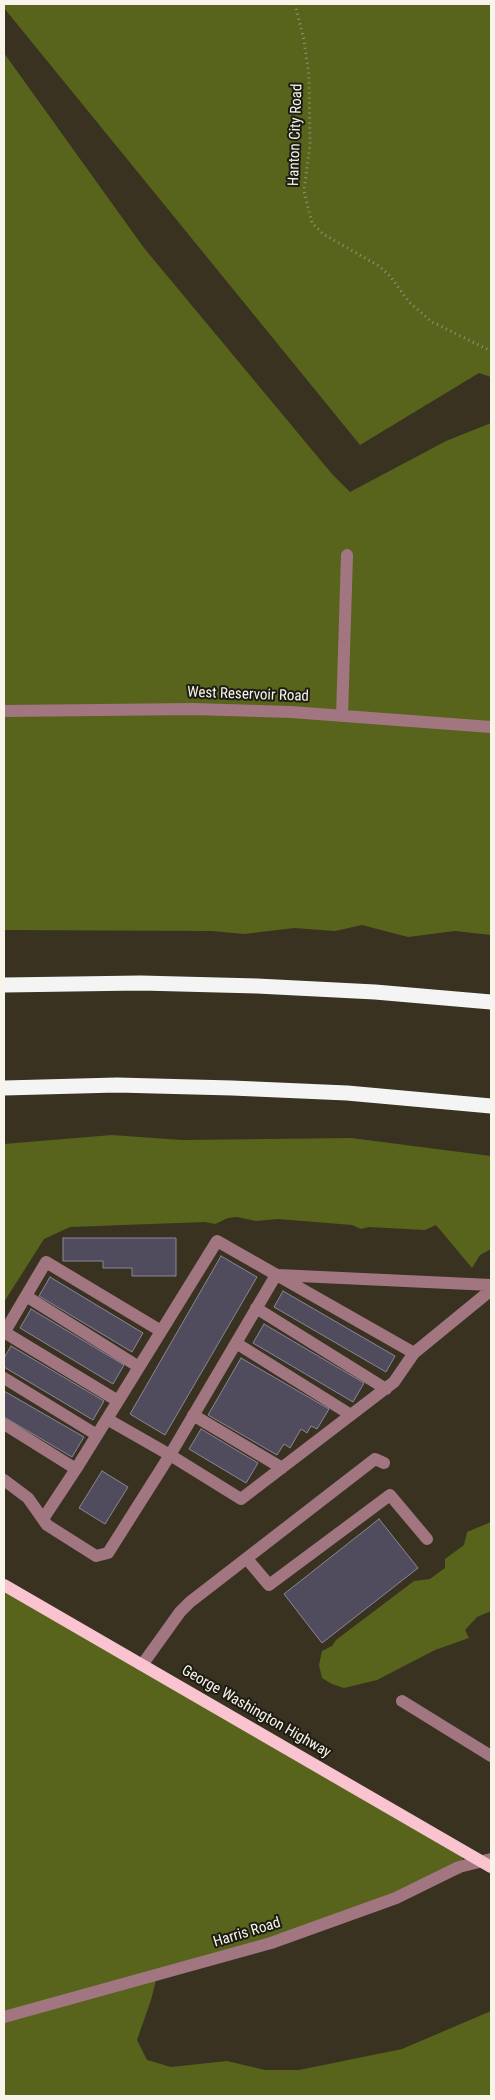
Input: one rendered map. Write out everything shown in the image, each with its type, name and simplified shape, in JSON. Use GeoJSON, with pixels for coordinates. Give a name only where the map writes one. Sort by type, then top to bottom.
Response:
{"type":"FeatureCollection","features":[{"type":"Feature","properties":{"kind":"highway"},"geometry":{"type":"LineString","coordinates":[[4,985],[141,983],[258,986],[491,1002]]}},
{"type":"Feature","properties":{"kind":"highway"},"geometry":{"type":"LineString","coordinates":[[4,1088],[117,1085],[232,1088],[347,1093],[491,1106]]}},
{"type":"Feature","properties":{"kind":"main road","name":"George Washington Highway"},"geometry":{"type":"LineString","coordinates":[[4,1585],[488,1862]]}},
{"type":"Feature","properties":{"kind":"street"},"geometry":{"type":"LineString","coordinates":[[342,716],[346,555]]}},
{"type":"Feature","properties":{"kind":"street","name":"West Reservoir Road"},"geometry":{"type":"LineString","coordinates":[[4,710],[194,709],[342,716],[491,727]]}},
{"type":"Feature","properties":{"kind":"street"},"geometry":{"type":"LineString","coordinates":[[43,1519],[217,1241],[414,1353]]}},
{"type":"Feature","properties":{"kind":"street"},"geometry":{"type":"LineString","coordinates":[[118,1401],[4,1333],[46,1262],[161,1331]]}},
{"type":"Feature","properties":{"kind":"street"},"geometry":{"type":"LineString","coordinates":[[276,1275],[491,1285]]}},
{"type":"Feature","properties":{"kind":"street"},"geometry":{"type":"LineString","coordinates":[[4,1482],[28,1498],[47,1525],[96,1556],[108,1553],[170,1455],[276,1275]]}},
{"type":"Feature","properties":{"kind":"street"},"geometry":{"type":"LineString","coordinates":[[107,1418],[242,1499],[394,1382],[414,1353],[491,1290]]}},
{"type":"Feature","properties":{"kind":"street"},"geometry":{"type":"LineString","coordinates":[[26,1296],[139,1367]]}},
{"type":"Feature","properties":{"kind":"street"},"geometry":{"type":"LineString","coordinates":[[256,1308],[386,1388]]}},
{"type":"Feature","properties":{"kind":"street"},"geometry":{"type":"LineString","coordinates":[[236,1343],[351,1415]]}},
{"type":"Feature","properties":{"kind":"street"},"geometry":{"type":"LineString","coordinates":[[4,1378],[97,1435]]}},
{"type":"Feature","properties":{"kind":"street"},"geometry":{"type":"LineString","coordinates":[[193,1415],[282,1468]]}},
{"type":"Feature","properties":{"kind":"street"},"geometry":{"type":"LineString","coordinates":[[4,1424],[76,1469]]}},
{"type":"Feature","properties":{"kind":"street"},"geometry":{"type":"LineString","coordinates":[[142,1665],[180,1612],[190,1602],[375,1459],[384,1463]]}},
{"type":"Feature","properties":{"kind":"street"},"geometry":{"type":"LineString","coordinates":[[247,1559],[269,1585],[390,1495],[427,1539]]}},
{"type":"Feature","properties":{"kind":"street"},"geometry":{"type":"LineString","coordinates":[[402,1701],[491,1756]]}},
{"type":"Feature","properties":{"kind":"street","name":"Harris Road"},"geometry":{"type":"LineString","coordinates":[[4,2016],[208,1961],[306,1932],[396,1898],[459,1867],[488,1862]]}},
{"type":"Feature","properties":{"kind":"path","name":"Hanton City Road"},"geometry":{"type":"LineString","coordinates":[[295,4],[304,40],[309,76],[310,145],[304,191],[312,223],[323,234],[379,266],[390,276],[409,302],[432,322],[491,351]]}},
{"type":"Feature","properties":{"kind":"green space"},"geometry":{"type":"Polygon","coordinates":[[[4,4],[491,4],[491,377],[479,373],[360,445],[4,8],[4,4]]]}},
{"type":"Feature","properties":{"kind":"green space"},"geometry":{"type":"Polygon","coordinates":[[[4,53],[144,248],[332,474],[350,492],[446,441],[491,423],[491,935],[455,931],[408,937],[362,925],[335,931],[294,928],[244,934],[212,931],[4,930],[4,53]]]}},
{"type":"Feature","properties":{"kind":"green space"},"geometry":{"type":"Polygon","coordinates":[[[112,1135],[182,1140],[351,1138],[491,1156],[491,1249],[480,1255],[472,1268],[436,1225],[425,1230],[369,1227],[361,1229],[352,1225],[278,1219],[256,1221],[237,1217],[228,1218],[215,1224],[205,1222],[70,1227],[44,1239],[4,1302],[4,1144],[112,1135]]]}},
{"type":"Feature","properties":{"kind":"green space"},"geometry":{"type":"Polygon","coordinates":[[[491,1522],[491,1611],[477,1617],[465,1630],[469,1638],[435,1650],[377,1680],[344,1688],[322,1678],[319,1665],[322,1651],[332,1646],[336,1640],[414,1581],[430,1579],[445,1568],[445,1559],[464,1545],[467,1532],[491,1522]]]}},
{"type":"Feature","properties":{"kind":"green space"},"geometry":{"type":"Polygon","coordinates":[[[4,1587],[463,1854],[462,1873],[345,1918],[158,1972],[151,2000],[137,2040],[147,2060],[171,2067],[227,2061],[265,2070],[299,2070],[402,2049],[491,2011],[491,2096],[4,2096],[4,1587]]]}},
{"type":"Feature","properties":{"kind":"building"},"geometry":{"type":"Polygon","coordinates":[[[63,1238],[176,1238],[176,1276],[132,1276],[132,1268],[103,1268],[103,1261],[63,1261],[63,1238]]]}},
{"type":"Feature","properties":{"kind":"building"},"geometry":{"type":"Polygon","coordinates":[[[221,1256],[257,1277],[165,1435],[130,1414],[221,1256]]]}},
{"type":"Feature","properties":{"kind":"building"},"geometry":{"type":"Polygon","coordinates":[[[50,1277],[143,1333],[132,1352],[39,1296],[50,1277]]]}},
{"type":"Feature","properties":{"kind":"building"},"geometry":{"type":"Polygon","coordinates":[[[283,1291],[395,1356],[386,1372],[274,1307],[283,1291]]]}},
{"type":"Feature","properties":{"kind":"building"},"geometry":{"type":"Polygon","coordinates":[[[31,1309],[124,1365],[113,1384],[20,1328],[31,1309]]]}},
{"type":"Feature","properties":{"kind":"building"},"geometry":{"type":"Polygon","coordinates":[[[264,1324],[364,1383],[353,1402],[253,1343],[264,1324]]]}},
{"type":"Feature","properties":{"kind":"building"},"geometry":{"type":"Polygon","coordinates":[[[11,1346],[104,1401],[93,1420],[4,1367],[4,1358],[11,1346]]]}},
{"type":"Feature","properties":{"kind":"building"},"geometry":{"type":"Polygon","coordinates":[[[241,1358],[329,1409],[317,1429],[311,1426],[307,1433],[301,1429],[290,1448],[284,1444],[277,1455],[208,1415],[241,1358]]]}},
{"type":"Feature","properties":{"kind":"building"},"geometry":{"type":"Polygon","coordinates":[[[4,1391],[84,1437],[72,1457],[4,1417],[4,1391]]]}},
{"type":"Feature","properties":{"kind":"building"},"geometry":{"type":"Polygon","coordinates":[[[201,1429],[258,1463],[246,1483],[189,1449],[201,1429]]]}},
{"type":"Feature","properties":{"kind":"building"},"geometry":{"type":"Polygon","coordinates":[[[102,1471],[128,1487],[105,1524],[79,1508],[102,1471]]]}},
{"type":"Feature","properties":{"kind":"building"},"geometry":{"type":"Polygon","coordinates":[[[379,1519],[418,1568],[322,1643],[284,1594],[379,1519]]]}}]}
